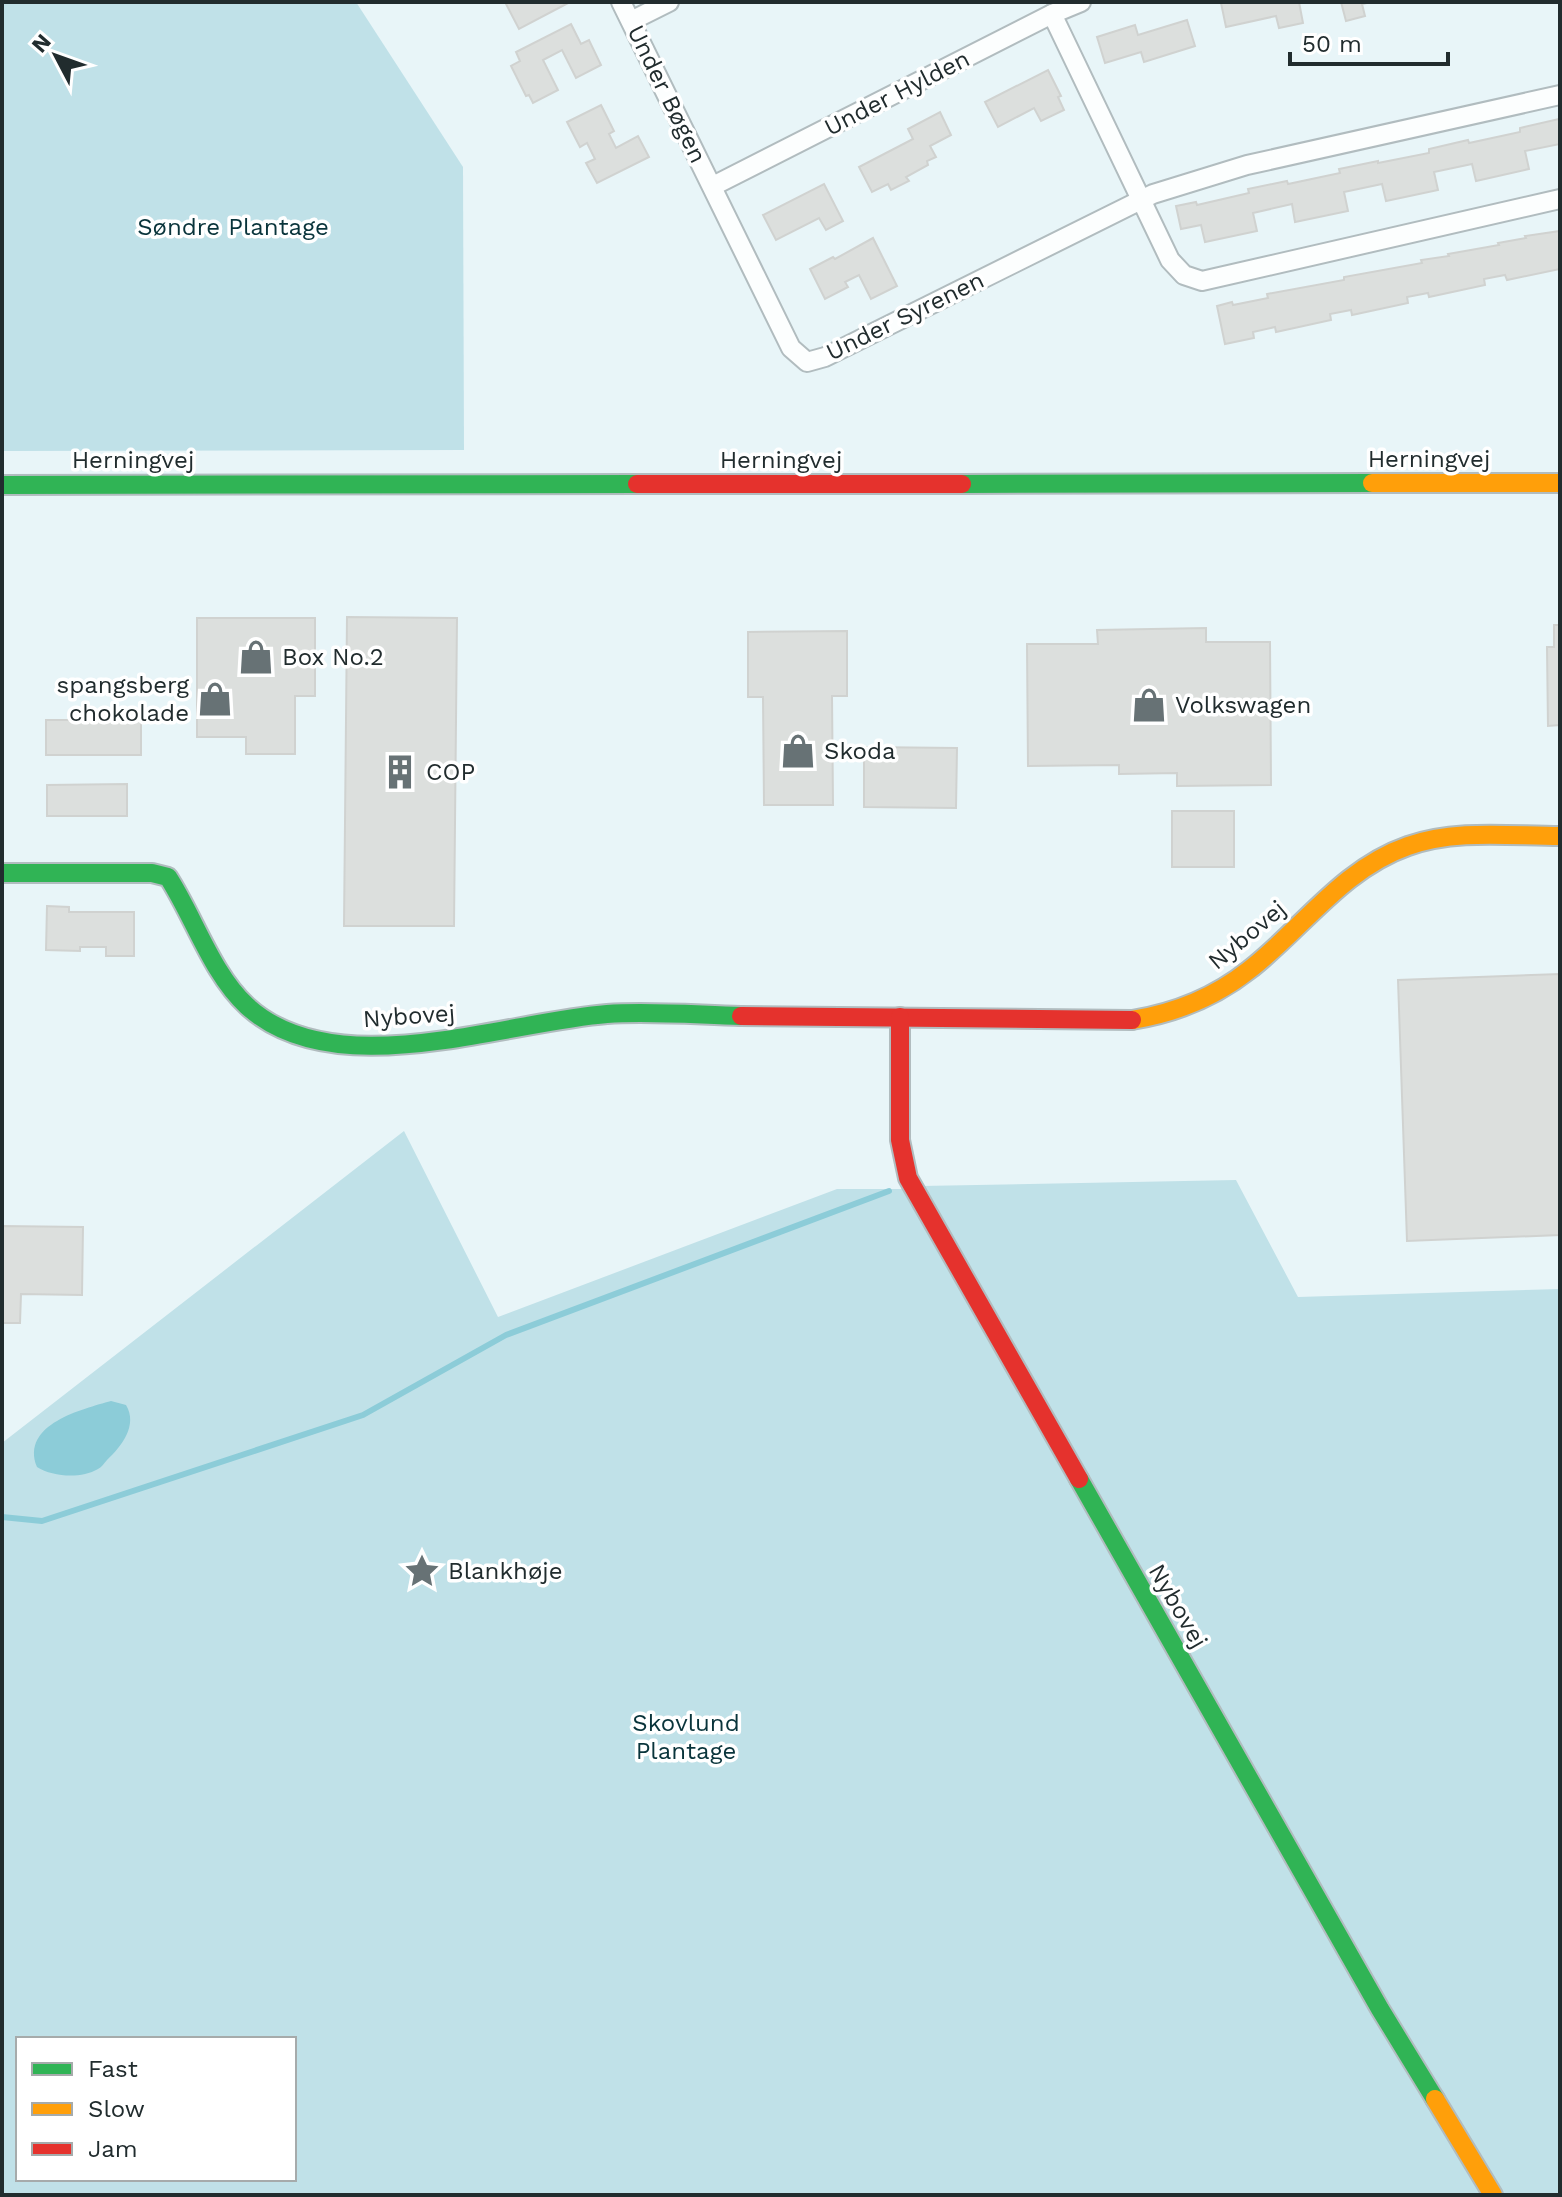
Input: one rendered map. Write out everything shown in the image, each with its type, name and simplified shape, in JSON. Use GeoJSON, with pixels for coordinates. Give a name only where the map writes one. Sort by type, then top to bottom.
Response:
{"type":"FeatureCollection","features":[{"type":"Feature","properties":{"kind":"street","name":"Under Bøgen"},"geometry":{"type":"LineString","coordinates":[[621,2],[713,186]]}},
{"type":"Feature","properties":{"kind":"street"},"geometry":{"type":"LineString","coordinates":[[631,21],[669,2]]}},
{"type":"Feature","properties":{"kind":"street","name":"Under Hylden"},"geometry":{"type":"LineString","coordinates":[[713,186],[1081,2]]}},
{"type":"Feature","properties":{"kind":"street"},"geometry":{"type":"LineString","coordinates":[[1052,14],[1140,201],[1170,260],[1184,275],[1202,281],[1560,199]]}},
{"type":"Feature","properties":{"kind":"street","name":"Under Syrenen"},"geometry":{"type":"LineString","coordinates":[[713,186],[791,348],[807,362],[825,357],[1153,194],[1247,165],[1560,95]]}},
{"type":"Feature","properties":{"kind":"street","name":"Herningvej"},"geometry":{"type":"LineString","coordinates":[[2,485],[1560,483]]}},
{"type":"Feature","properties":{"kind":"street","name":"Nybovej"},"geometry":{"type":"LineString","coordinates":[[2,873],[152,873],[168,877],[231,986],[248,1007],[269,1024],[292,1035],[315,1042],[372,1046],[435,1042],[547,1021],[609,1014],[1128,1021],[1159,1017],[1231,984],[1323,900],[1358,872],[1392,852],[1424,841],[1464,837],[1560,836]]}},
{"type":"Feature","properties":{"kind":"street","name":"Nybovej"},"geometry":{"type":"LineString","coordinates":[[900,1017],[900,1140],[908,1178],[1380,2009],[1493,2195]]}},
{"type":"Feature","properties":{"kind":"green space","name":"Søndre Plantage"},"geometry":{"type":"Polygon","coordinates":[[[2,2],[356,2],[463,167],[464,450],[2,451],[2,2]]]}},
{"type":"Feature","properties":{"kind":"green space","name":"Skovlund Plantage"},"geometry":{"type":"Polygon","coordinates":[[[404,1131],[498,1317],[837,1189],[905,1189],[1483,2195],[2,2195],[2,1443],[404,1131]]]}},
{"type":"Feature","properties":{"kind":"green space"},"geometry":{"type":"Polygon","coordinates":[[[1236,1180],[1298,1297],[1560,1289],[1560,2195],[1503,2195],[1232,1739],[921,1186],[1236,1180]]]}},
{"type":"Feature","properties":{"kind":"water"},"geometry":{"type":"Polygon","coordinates":[[[111,1401],[126,1405],[129,1428],[123,1442],[101,1467],[84,1474],[67,1476],[37,1467],[34,1452],[37,1440],[46,1429],[71,1414],[111,1401]]]}},
{"type":"Feature","properties":{"kind":"building"},"geometry":{"type":"Polygon","coordinates":[[[505,2],[570,2],[519,29],[505,2]]]}},
{"type":"Feature","properties":{"kind":"building"},"geometry":{"type":"Polygon","coordinates":[[[1299,2],[1303,23],[1279,28],[1276,16],[1226,27],[1221,3],[1299,2]]]}},
{"type":"Feature","properties":{"kind":"building"},"geometry":{"type":"Polygon","coordinates":[[[1341,2],[1372,2],[1362,4],[1365,16],[1346,21],[1341,2]]]}},
{"type":"Feature","properties":{"kind":"building"},"geometry":{"type":"Polygon","coordinates":[[[1187,20],[1195,46],[1144,62],[1141,52],[1105,63],[1097,37],[1135,25],[1138,35],[1187,20]]]}},
{"type":"Feature","properties":{"kind":"building"},"geometry":{"type":"Polygon","coordinates":[[[571,24],[581,44],[589,40],[601,65],[576,78],[562,50],[543,60],[558,90],[533,103],[529,95],[526,96],[511,66],[520,61],[516,52],[571,24]]]}},
{"type":"Feature","properties":{"kind":"building"},"geometry":{"type":"Polygon","coordinates":[[[1048,70],[1061,96],[1058,97],[1064,110],[1041,121],[1034,108],[998,127],[985,102],[1048,70]]]}},
{"type":"Feature","properties":{"kind":"building"},"geometry":{"type":"Polygon","coordinates":[[[601,105],[614,131],[609,134],[616,148],[638,136],[649,157],[597,183],[586,163],[595,159],[587,143],[580,147],[567,122],[601,105]]]}},
{"type":"Feature","properties":{"kind":"building"},"geometry":{"type":"Polygon","coordinates":[[[940,112],[951,135],[930,146],[936,157],[906,177],[909,181],[891,190],[888,184],[872,192],[859,167],[913,139],[908,129],[940,112]]]}},
{"type":"Feature","properties":{"kind":"building"},"geometry":{"type":"Polygon","coordinates":[[[1559,119],[1560,144],[1525,151],[1529,169],[1476,181],[1472,164],[1434,172],[1438,190],[1386,201],[1382,184],[1344,192],[1348,211],[1295,222],[1292,204],[1253,213],[1257,231],[1205,242],[1201,225],[1181,229],[1176,206],[1196,202],[1197,205],[1249,193],[1248,189],[1287,181],[1288,184],[1340,173],[1339,169],[1429,153],[1429,149],[1520,132],[1520,128],[1559,119]]]}},
{"type":"Feature","properties":{"kind":"building"},"geometry":{"type":"Polygon","coordinates":[[[824,184],[843,221],[826,230],[819,218],[776,240],[763,215],[824,184]]]}},
{"type":"Feature","properties":{"kind":"building"},"geometry":{"type":"Polygon","coordinates":[[[1560,231],[1560,269],[1507,280],[1505,275],[1484,279],[1485,285],[1429,297],[1428,293],[1407,297],[1408,303],[1352,315],[1351,310],[1330,314],[1331,320],[1276,332],[1275,327],[1253,332],[1254,338],[1225,344],[1217,306],[1268,298],[1267,294],[1344,280],[1344,277],[1422,263],[1421,260],[1560,231]]]}},
{"type":"Feature","properties":{"kind":"building"},"geometry":{"type":"Polygon","coordinates":[[[873,238],[897,286],[871,299],[859,275],[845,282],[848,287],[825,299],[810,269],[873,238]]]}},
{"type":"Feature","properties":{"kind":"building","name":"COP"},"geometry":{"type":"Polygon","coordinates":[[[347,617],[457,618],[454,926],[344,926],[347,617]]]}},
{"type":"Feature","properties":{"kind":"building","name":"Box No.2"},"geometry":{"type":"Polygon","coordinates":[[[197,618],[315,618],[315,696],[295,696],[295,754],[246,754],[246,737],[197,737],[197,618]]]}},
{"type":"Feature","properties":{"kind":"building"},"geometry":{"type":"Polygon","coordinates":[[[1554,625],[1560,625],[1560,725],[1548,726],[1547,647],[1554,647],[1554,625]]]}},
{"type":"Feature","properties":{"kind":"building","name":"Volkswagen"},"geometry":{"type":"Polygon","coordinates":[[[1206,628],[1206,642],[1270,642],[1271,785],[1177,786],[1177,773],[1119,774],[1119,765],[1028,766],[1027,644],[1098,644],[1097,630],[1206,628]]]}},
{"type":"Feature","properties":{"kind":"building","name":"Skoda"},"geometry":{"type":"Polygon","coordinates":[[[847,631],[847,696],[832,696],[833,805],[764,805],[763,697],[748,697],[748,632],[847,631]]]}},
{"type":"Feature","properties":{"kind":"building"},"geometry":{"type":"Polygon","coordinates":[[[46,720],[141,720],[141,755],[46,755],[46,720]]]}},
{"type":"Feature","properties":{"kind":"building"},"geometry":{"type":"Polygon","coordinates":[[[864,747],[957,748],[956,808],[864,807],[864,747]]]}},
{"type":"Feature","properties":{"kind":"building"},"geometry":{"type":"Polygon","coordinates":[[[127,784],[127,816],[47,816],[47,785],[127,784]]]}},
{"type":"Feature","properties":{"kind":"building"},"geometry":{"type":"Polygon","coordinates":[[[1172,811],[1234,811],[1234,867],[1172,867],[1172,811]]]}},
{"type":"Feature","properties":{"kind":"building"},"geometry":{"type":"Polygon","coordinates":[[[47,906],[69,907],[69,912],[134,912],[134,956],[106,956],[106,947],[80,947],[80,951],[46,950],[47,906]]]}},
{"type":"Feature","properties":{"kind":"building"},"geometry":{"type":"Polygon","coordinates":[[[1560,974],[1560,1235],[1407,1241],[1398,980],[1560,974]]]}},
{"type":"Feature","properties":{"kind":"building"},"geometry":{"type":"Polygon","coordinates":[[[2,1226],[83,1227],[82,1295],[21,1294],[20,1323],[2,1323],[2,1226]]]}},
{"type":"Feature","properties":{"kind":"waterway"},"geometry":{"type":"LineString","coordinates":[[2,1517],[42,1521],[363,1415],[506,1335],[889,1191]]}},
{"type":"Feature","properties":{"kind":"traffic: fast"},"geometry":{"type":"LineString","coordinates":[[962,484],[1372,483]]}},
{"type":"Feature","properties":{"kind":"traffic: fast"},"geometry":{"type":"LineString","coordinates":[[2,485],[637,484]]}},
{"type":"Feature","properties":{"kind":"traffic: fast"},"geometry":{"type":"LineString","coordinates":[[2,873],[152,873],[168,877],[213,962],[247,1006],[283,1030],[325,1042],[372,1046],[421,1043],[607,1014],[741,1016]]}},
{"type":"Feature","properties":{"kind":"traffic: fast"},"geometry":{"type":"LineString","coordinates":[[1079,1479],[1380,2009],[1435,2099]]}},
{"type":"Feature","properties":{"kind":"traffic: slow"},"geometry":{"type":"LineString","coordinates":[[1372,483],[1560,483]]}},
{"type":"Feature","properties":{"kind":"traffic: slow"},"geometry":{"type":"LineString","coordinates":[[1132,1020],[1179,1008],[1222,988],[1268,954],[1343,885],[1384,856],[1408,846],[1445,837],[1560,836]]}},
{"type":"Feature","properties":{"kind":"traffic: slow"},"geometry":{"type":"LineString","coordinates":[[1435,2099],[1493,2195]]}},
{"type":"Feature","properties":{"kind":"traffic: jam"},"geometry":{"type":"LineString","coordinates":[[637,484],[962,484]]}},
{"type":"Feature","properties":{"kind":"traffic: jam"},"geometry":{"type":"LineString","coordinates":[[741,1016],[1132,1020]]}},
{"type":"Feature","properties":{"kind":"traffic: jam"},"geometry":{"type":"LineString","coordinates":[[900,1017],[900,1140],[908,1178],[1079,1479]]}},
{"type":"Feature","properties":{"kind":"place","name":"Box No.2"},"geometry":{"type":"Point","coordinates":[256,657]}},
{"type":"Feature","properties":{"kind":"place","name":"spangsberg chokolade"},"geometry":{"type":"Point","coordinates":[215,699]}},
{"type":"Feature","properties":{"kind":"place","name":"Volkswagen"},"geometry":{"type":"Point","coordinates":[1149,705]}},
{"type":"Feature","properties":{"kind":"place","name":"Skoda"},"geometry":{"type":"Point","coordinates":[798,751]}},
{"type":"Feature","properties":{"kind":"place","name":"COP"},"geometry":{"type":"Point","coordinates":[400,772]}},
{"type":"Feature","properties":{"kind":"place","name":"Blankhøje"},"geometry":{"type":"Point","coordinates":[422,1571]}}]}
